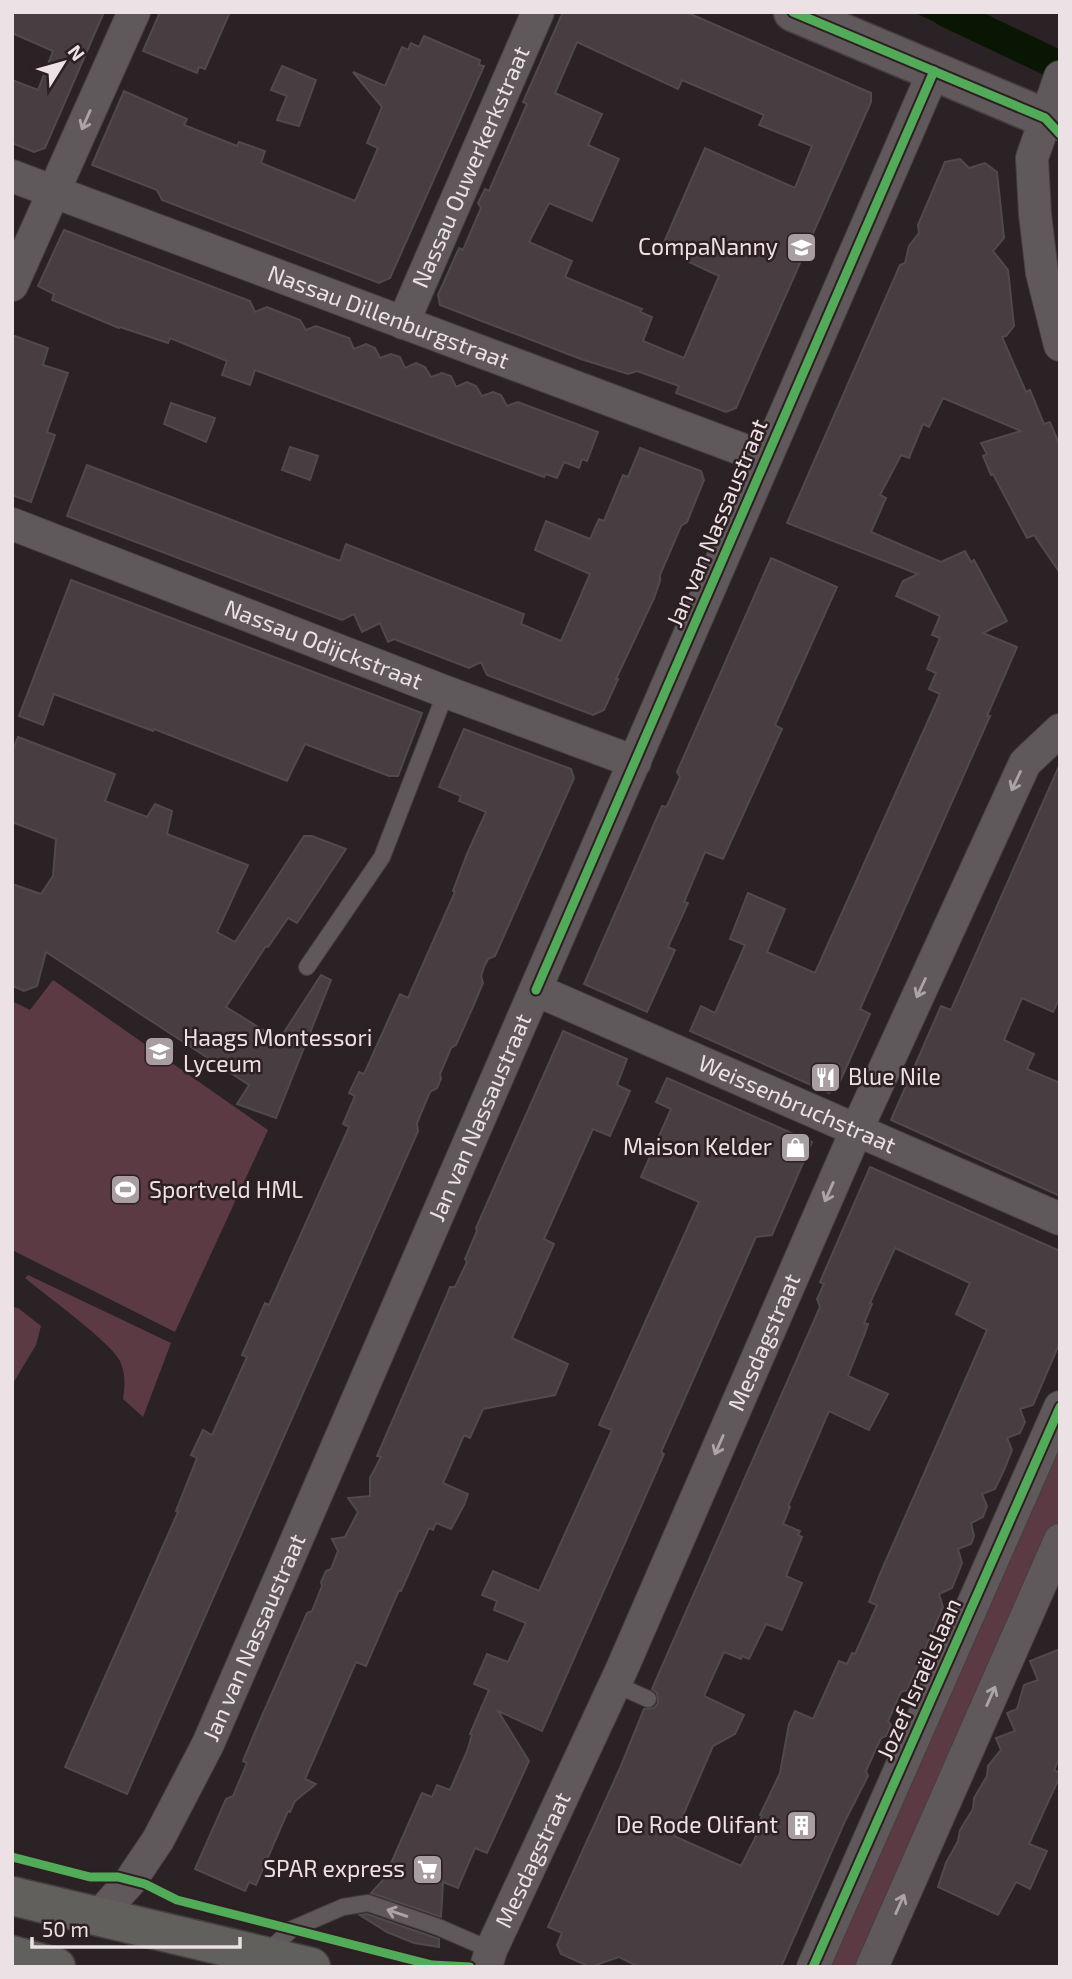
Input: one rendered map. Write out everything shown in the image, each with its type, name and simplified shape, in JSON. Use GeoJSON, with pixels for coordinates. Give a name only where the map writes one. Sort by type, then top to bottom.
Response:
{"type":"FeatureCollection","features":[{"type":"Feature","properties":{"kind":"main road"},"geometry":{"type":"LineString","coordinates":[[12,1896],[311,1967]]}},
{"type":"Feature","properties":{"kind":"main road"},"geometry":{"type":"LineString","coordinates":[[12,1955],[56,1967]]}},
{"type":"Feature","properties":{"kind":"street"},"geometry":{"type":"LineString","coordinates":[[12,285],[134,12]]}},
{"type":"Feature","properties":{"kind":"street","name":"Nassau Ouwerkerkstraat"},"geometry":{"type":"LineString","coordinates":[[404,323],[538,12]]}},
{"type":"Feature","properties":{"kind":"street"},"geometry":{"type":"LineString","coordinates":[[793,12],[1055,124]]}},
{"type":"Feature","properties":{"kind":"street","name":"Jan van Nassaustraat"},"geometry":{"type":"LineString","coordinates":[[98,1917],[131,1880],[158,1840],[208,1744],[934,71]]}},
{"type":"Feature","properties":{"kind":"street"},"geometry":{"type":"LineString","coordinates":[[1059,79],[1055,124],[1032,158],[1042,273],[1060,345]]}},
{"type":"Feature","properties":{"kind":"street","name":"Nassau Dillenburgstraat"},"geometry":{"type":"LineString","coordinates":[[12,176],[765,458]]}},
{"type":"Feature","properties":{"kind":"street","name":"Nassau Odijckstraat"},"geometry":{"type":"LineString","coordinates":[[12,524],[635,762]]}},
{"type":"Feature","properties":{"kind":"street","name":"Mesdagstraat"},"geometry":{"type":"LineString","coordinates":[[488,1958],[618,1677],[857,1129],[1025,763],[1060,730]]}},
{"type":"Feature","properties":{"kind":"street","name":"Weissenbruchstraat"},"geometry":{"type":"LineString","coordinates":[[536,990],[1060,1219]]}},
{"type":"Feature","properties":{"kind":"street","name":"Jozef Israëlslaan"},"geometry":{"type":"LineString","coordinates":[[813,1967],[1060,1407]]}},
{"type":"Feature","properties":{"kind":"street"},"geometry":{"type":"LineString","coordinates":[[872,1967],[1060,1540]]}},
{"type":"Feature","properties":{"kind":"lane"},"geometry":{"type":"LineString","coordinates":[[307,967],[382,857],[446,692]]}},
{"type":"Feature","properties":{"kind":"lane"},"geometry":{"type":"LineString","coordinates":[[618,1677],[648,1699]]}},
{"type":"Feature","properties":{"kind":"lane"},"geometry":{"type":"LineString","coordinates":[[264,1955],[292,1929],[343,1907],[368,1903],[438,1927],[488,1958]]}},
{"type":"Feature","properties":{"kind":"shaded area"},"geometry":{"type":"Polygon","coordinates":[[[913,12],[981,12],[992,17],[963,35],[913,12]]]}},
{"type":"Feature","properties":{"kind":"shaded area","name":"Sportveld HML"},"geometry":{"type":"Polygon","coordinates":[[[53,980],[268,1130],[175,1332],[12,1250],[12,1001],[30,1010],[53,980]]]}},
{"type":"Feature","properties":{"kind":"shaded area"},"geometry":{"type":"Polygon","coordinates":[[[28,1275],[171,1343],[143,1417],[123,1399],[123,1371],[114,1353],[25,1278],[28,1275]]]}},
{"type":"Feature","properties":{"kind":"shaded area"},"geometry":{"type":"Polygon","coordinates":[[[12,1307],[18,1308],[41,1326],[36,1345],[12,1385],[12,1307]]]}},
{"type":"Feature","properties":{"kind":"shaded area"},"geometry":{"type":"Polygon","coordinates":[[[1060,1425],[1060,1519],[860,1967],[822,1967],[1060,1425]]]}},
{"type":"Feature","properties":{"kind":"building"},"geometry":{"type":"Polygon","coordinates":[[[12,12],[104,12],[45,148],[34,152],[12,143],[12,80],[38,90],[53,51],[12,33],[12,12]]]}},
{"type":"Feature","properties":{"kind":"building"},"geometry":{"type":"Polygon","coordinates":[[[160,12],[230,12],[205,69],[199,67],[197,73],[143,51],[160,12]]]}},
{"type":"Feature","properties":{"kind":"building"},"geometry":{"type":"Polygon","coordinates":[[[563,12],[686,12],[871,93],[871,102],[736,408],[726,412],[676,393],[679,386],[637,371],[628,374],[581,359],[440,305],[438,295],[459,248],[463,250],[481,208],[478,203],[485,189],[489,191],[527,104],[523,102],[563,12]],[[577,42],[555,93],[602,114],[588,145],[619,159],[592,221],[549,203],[529,242],[572,261],[565,277],[642,309],[640,312],[652,317],[643,341],[684,358],[719,276],[662,247],[705,148],[795,188],[812,146],[759,125],[764,115],[682,80],[678,89],[577,42]]]}},
{"type":"Feature","properties":{"kind":"building"},"geometry":{"type":"Polygon","coordinates":[[[424,36],[480,60],[479,65],[484,66],[390,278],[379,283],[162,200],[157,190],[92,165],[124,91],[187,119],[184,125],[237,146],[239,142],[265,151],[261,163],[355,201],[378,148],[367,143],[382,107],[353,72],[385,86],[402,47],[408,50],[411,43],[419,47],[424,36]]]}},
{"type":"Feature","properties":{"kind":"building"},"geometry":{"type":"Polygon","coordinates":[[[282,66],[316,80],[299,126],[277,120],[287,96],[271,90],[282,66]]]}},
{"type":"Feature","properties":{"kind":"building"},"geometry":{"type":"Polygon","coordinates":[[[960,159],[969,168],[985,163],[997,172],[1004,238],[993,251],[1008,270],[1014,326],[1002,337],[1026,392],[1030,390],[1044,424],[1050,422],[1060,446],[1060,573],[1034,535],[1027,538],[983,456],[987,454],[981,443],[1021,431],[943,398],[929,427],[923,424],[909,458],[901,455],[880,495],[886,498],[871,532],[941,562],[965,551],[971,562],[974,560],[1007,621],[983,633],[1017,647],[987,716],[990,716],[860,1009],[870,1014],[835,1091],[829,1093],[690,1031],[701,1006],[715,1013],[745,945],[730,939],[748,893],[785,909],[767,952],[815,973],[940,694],[929,689],[936,673],[927,669],[940,638],[932,635],[940,616],[896,596],[903,581],[918,574],[787,523],[900,265],[905,263],[909,246],[919,233],[918,225],[945,162],[960,159]]]}},
{"type":"Feature","properties":{"kind":"building"},"geometry":{"type":"Polygon","coordinates":[[[64,230],[250,301],[255,312],[267,307],[300,320],[306,330],[316,326],[349,338],[354,349],[366,344],[375,348],[380,358],[391,354],[400,357],[405,368],[416,363],[425,367],[431,377],[442,373],[451,376],[456,387],[467,382],[476,386],[482,396],[493,392],[501,395],[507,406],[518,402],[598,432],[587,461],[582,459],[579,468],[564,462],[557,478],[546,474],[544,477],[255,370],[250,385],[222,375],[227,361],[170,338],[168,343],[119,328],[52,300],[54,294],[38,286],[64,230]]]}},
{"type":"Feature","properties":{"kind":"building"},"geometry":{"type":"Polygon","coordinates":[[[12,335],[48,348],[43,365],[68,373],[47,432],[55,435],[31,502],[12,495],[12,335]]]}},
{"type":"Feature","properties":{"kind":"building"},"geometry":{"type":"Polygon","coordinates":[[[171,403],[215,418],[206,442],[164,424],[171,403]]]}},
{"type":"Feature","properties":{"kind":"building"},"geometry":{"type":"Polygon","coordinates":[[[290,447],[318,456],[310,480],[282,470],[290,447]]]}},
{"type":"Feature","properties":{"kind":"building"},"geometry":{"type":"Polygon","coordinates":[[[640,448],[701,471],[704,480],[687,522],[681,526],[660,575],[654,598],[604,710],[593,715],[487,675],[481,662],[469,668],[394,639],[388,642],[380,623],[362,632],[354,614],[342,620],[67,516],[87,465],[340,561],[346,544],[524,614],[521,624],[561,641],[590,574],[535,550],[546,521],[590,539],[599,519],[604,521],[623,475],[628,477],[640,448]]]}},
{"type":"Feature","properties":{"kind":"building"},"geometry":{"type":"Polygon","coordinates":[[[771,558],[837,587],[775,725],[782,729],[723,859],[705,852],[684,902],[688,903],[668,947],[675,950],[647,1012],[584,984],[662,806],[666,807],[668,804],[680,777],[677,772],[771,558]]]}},
{"type":"Feature","properties":{"kind":"building"},"geometry":{"type":"Polygon","coordinates":[[[71,580],[422,713],[398,776],[389,776],[305,744],[287,781],[154,729],[153,731],[54,694],[43,725],[19,716],[71,580]]]}},
{"type":"Feature","properties":{"kind":"building"},"geometry":{"type":"Polygon","coordinates":[[[464,729],[571,769],[574,778],[495,956],[488,959],[484,967],[481,976],[483,983],[475,1002],[456,1045],[451,1048],[437,1088],[430,1092],[417,1123],[418,1131],[127,1794],[65,1767],[178,1512],[176,1511],[197,1458],[191,1455],[203,1430],[212,1435],[247,1357],[242,1355],[265,1303],[269,1305],[349,1127],[343,1124],[355,1096],[349,1093],[359,1072],[364,1074],[400,994],[408,998],[455,892],[453,891],[467,854],[486,812],[459,801],[461,796],[439,787],[464,729]]]}},
{"type":"Feature","properties":{"kind":"building"},"geometry":{"type":"Polygon","coordinates":[[[18,737],[115,774],[105,801],[147,817],[155,804],[172,811],[167,834],[248,865],[217,932],[235,942],[304,836],[312,836],[346,849],[297,923],[288,918],[226,1007],[279,1040],[321,975],[331,980],[276,1118],[237,1104],[249,1085],[46,952],[37,986],[24,991],[15,987],[12,982],[12,884],[41,894],[53,876],[56,839],[12,822],[12,752],[18,737]]]}},
{"type":"Feature","properties":{"kind":"building"},"geometry":{"type":"Polygon","coordinates":[[[1060,764],[1060,997],[1053,1012],[1022,998],[1004,1040],[1034,1054],[1027,1069],[1060,1083],[1060,1196],[891,1120],[941,1006],[951,1010],[1060,764]]]}},
{"type":"Feature","properties":{"kind":"building"},"geometry":{"type":"Polygon","coordinates":[[[563,1031],[627,1059],[617,1085],[630,1091],[610,1136],[593,1129],[544,1239],[554,1244],[512,1338],[568,1364],[555,1395],[483,1409],[470,1438],[464,1435],[443,1483],[468,1494],[464,1505],[451,1529],[436,1523],[433,1530],[429,1528],[366,1666],[356,1662],[305,1779],[316,1784],[295,1801],[290,1812],[288,1811],[256,1885],[249,1882],[245,1891],[195,1869],[226,1799],[233,1796],[247,1763],[243,1761],[255,1732],[307,1613],[312,1611],[326,1571],[331,1569],[338,1551],[332,1539],[345,1537],[358,1512],[348,1498],[370,1496],[370,1478],[381,1457],[377,1456],[450,1287],[455,1287],[467,1262],[465,1259],[476,1228],[563,1031]]]}},
{"type":"Feature","properties":{"kind":"building"},"geometry":{"type":"Polygon","coordinates":[[[667,1078],[812,1142],[772,1235],[756,1237],[542,1731],[498,1711],[529,1761],[487,1853],[475,1848],[458,1888],[443,1882],[441,1917],[371,1893],[384,1879],[422,1793],[432,1797],[437,1785],[450,1790],[489,1690],[474,1684],[487,1654],[508,1662],[526,1623],[494,1610],[497,1601],[482,1595],[493,1571],[539,1591],[612,1430],[599,1425],[699,1202],[641,1177],[671,1109],[656,1102],[667,1078]]]}},
{"type":"Feature","properties":{"kind":"building"},"geometry":{"type":"Polygon","coordinates":[[[870,1167],[1060,1251],[1060,1342],[1033,1405],[1020,1409],[1025,1422],[1020,1433],[1007,1438],[1012,1450],[995,1489],[982,1494],[987,1506],[983,1517],[971,1523],[974,1536],[971,1544],[958,1549],[962,1563],[952,1588],[939,1594],[943,1607],[907,1690],[901,1692],[888,1721],[891,1725],[886,1736],[881,1738],[866,1771],[868,1776],[845,1821],[781,1967],[639,1967],[619,1957],[590,1967],[561,1954],[557,1945],[562,1933],[548,1927],[644,1709],[654,1708],[658,1703],[657,1693],[652,1689],[820,1307],[817,1299],[824,1284],[820,1282],[870,1167]],[[895,1248],[870,1303],[872,1304],[864,1323],[868,1324],[848,1376],[888,1394],[869,1430],[829,1411],[788,1506],[790,1507],[783,1524],[800,1531],[798,1535],[802,1537],[786,1576],[802,1583],[782,1630],[766,1624],[749,1659],[742,1656],[741,1659],[724,1652],[704,1696],[744,1715],[735,1734],[713,1746],[674,1836],[741,1866],[759,1830],[756,1828],[762,1816],[760,1815],[780,1773],[789,1724],[795,1711],[813,1719],[839,1661],[847,1664],[852,1653],[855,1654],[877,1605],[869,1602],[880,1574],[987,1330],[956,1314],[970,1283],[895,1248]]]}},
{"type":"Feature","properties":{"kind":"building"},"geometry":{"type":"Polygon","coordinates":[[[1060,1649],[1060,1757],[1054,1770],[1060,1773],[1060,1776],[1029,1844],[1047,1851],[1030,1889],[1016,1882],[998,1915],[938,1887],[960,1830],[973,1809],[974,1798],[987,1776],[988,1766],[1001,1750],[996,1738],[1015,1731],[1007,1713],[1017,1709],[1024,1685],[1038,1680],[1030,1661],[1060,1649]]]}},
{"type":"Feature","properties":{"kind":"building"},"geometry":{"type":"Polygon","coordinates":[[[367,1914],[439,1939],[439,1947],[414,1943],[387,1932],[360,1915],[367,1914]]]}},
{"type":"Feature","properties":{"kind":"waterway"},"geometry":{"type":"LineString","coordinates":[[946,12],[1060,66]]}},
{"type":"Feature","properties":{"kind":"cycle path"},"geometry":{"type":"LineString","coordinates":[[793,12],[1045,118],[1060,134]]}},
{"type":"Feature","properties":{"kind":"cycle path"},"geometry":{"type":"LineString","coordinates":[[536,990],[934,71]]}},
{"type":"Feature","properties":{"kind":"cycle path"},"geometry":{"type":"LineString","coordinates":[[813,1967],[1060,1407]]}},
{"type":"Feature","properties":{"kind":"cycle path"},"geometry":{"type":"LineString","coordinates":[[12,1857],[90,1877],[118,1877],[145,1884],[177,1900],[432,1965],[470,1967]]}},
{"type":"Feature","properties":{"kind":"place","name":"CompaNanny"},"geometry":{"type":"Point","coordinates":[801,247]}},
{"type":"Feature","properties":{"kind":"place","name":"Haags Montessori Lyceum"},"geometry":{"type":"Point","coordinates":[160,1051]}},
{"type":"Feature","properties":{"kind":"place","name":"Blue Nile"},"geometry":{"type":"Point","coordinates":[825,1077]}},
{"type":"Feature","properties":{"kind":"place","name":"Maison Kelder"},"geometry":{"type":"Point","coordinates":[795,1147]}},
{"type":"Feature","properties":{"kind":"place","name":"Sportveld HML"},"geometry":{"type":"Point","coordinates":[126,1190]}},
{"type":"Feature","properties":{"kind":"place","name":"De Rode Olifant"},"geometry":{"type":"Point","coordinates":[801,1825]}},
{"type":"Feature","properties":{"kind":"place","name":"SPAR express"},"geometry":{"type":"Point","coordinates":[428,1869]}}]}
